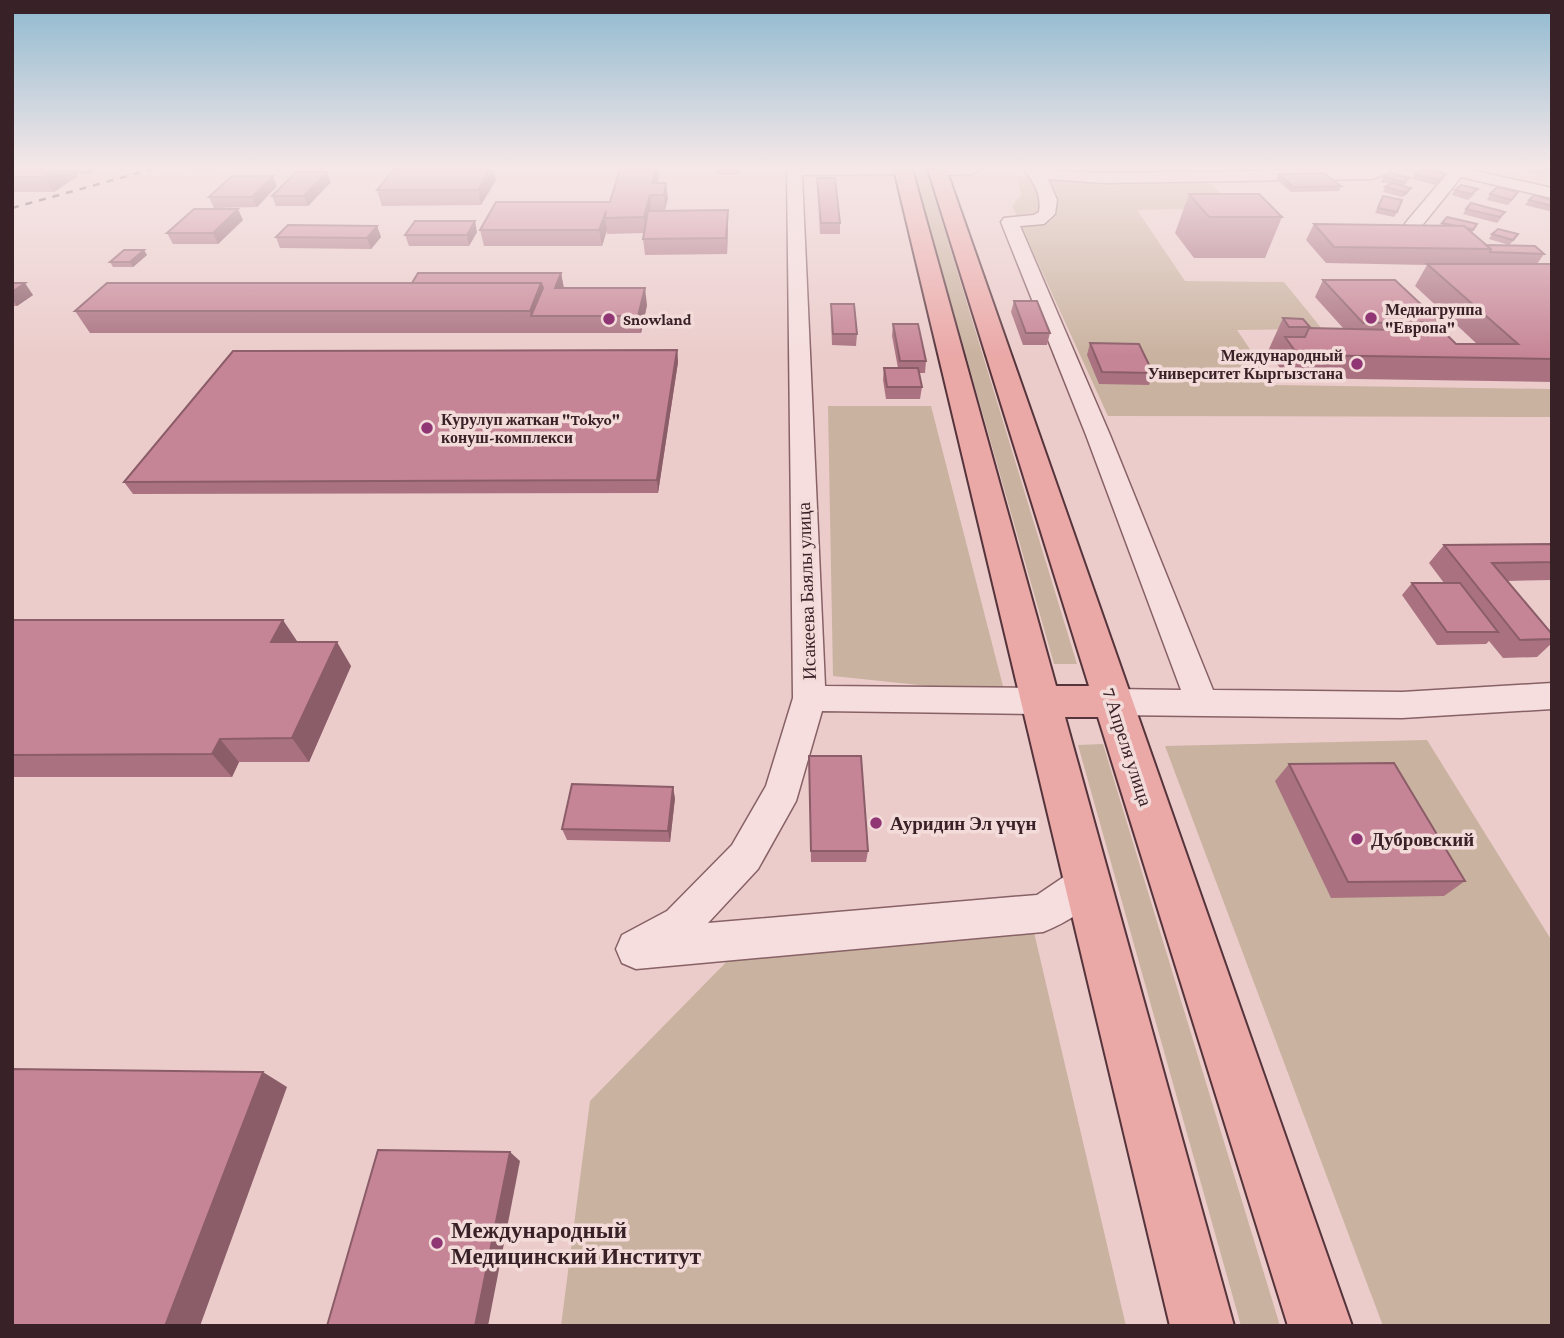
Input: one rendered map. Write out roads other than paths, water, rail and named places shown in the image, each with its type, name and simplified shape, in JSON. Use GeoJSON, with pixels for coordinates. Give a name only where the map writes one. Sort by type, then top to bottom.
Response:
{"type":"FeatureCollection","features":[{"type":"Feature","properties":{"kind":"main road"},"geometry":{"type":"LineString","coordinates":[[934,231],[1041,701],[1202,1326]]}},
{"type":"Feature","properties":{"kind":"main road","name":"7 Апреля улица"},"geometry":{"type":"LineString","coordinates":[[942,231],[1113,702],[1320,1326]]}},
{"type":"Feature","properties":{"kind":"main road"},"geometry":{"type":"LineString","coordinates":[[1041,701],[1113,702]]}},
{"type":"Feature","properties":{"kind":"street","name":"Исакеева Баялы улица"},"geometry":{"type":"LineString","coordinates":[[796,231],[809,698],[783,790],[745,857],[681,924],[636,949],[1043,913],[1088,883]]}},
{"type":"Feature","properties":{"kind":"street"},"geometry":{"type":"LineString","coordinates":[[1014,231],[1098,435],[1201,701]]}},
{"type":"Feature","properties":{"kind":"street"},"geometry":{"type":"LineString","coordinates":[[1113,702],[1402,705],[1552,696]]}},
{"type":"Feature","properties":{"kind":"street"},"geometry":{"type":"LineString","coordinates":[[809,698],[1041,701]]}},
{"type":"Feature","properties":{"kind":"place","name":"Медиагруппа \"Европа\""},"geometry":{"type":"Point","coordinates":[1371,318]}},
{"type":"Feature","properties":{"kind":"place","name":"Snowland"},"geometry":{"type":"Point","coordinates":[609,319]}},
{"type":"Feature","properties":{"kind":"place","name":"Международный Университет Кыргызстана"},"geometry":{"type":"Point","coordinates":[1357,364]}},
{"type":"Feature","properties":{"kind":"place","name":"Курулуп жаткан \"Tokyo\" конуш-комплекси"},"geometry":{"type":"Point","coordinates":[427,428]}},
{"type":"Feature","properties":{"kind":"place","name":"Ауридин Эл үчүн"},"geometry":{"type":"Point","coordinates":[876,823]}},
{"type":"Feature","properties":{"kind":"place","name":"Дубровский"},"geometry":{"type":"Point","coordinates":[1357,839]}},
{"type":"Feature","properties":{"kind":"place","name":"Международный Медицинский Институт"},"geometry":{"type":"Point","coordinates":[437,1243]}}]}
